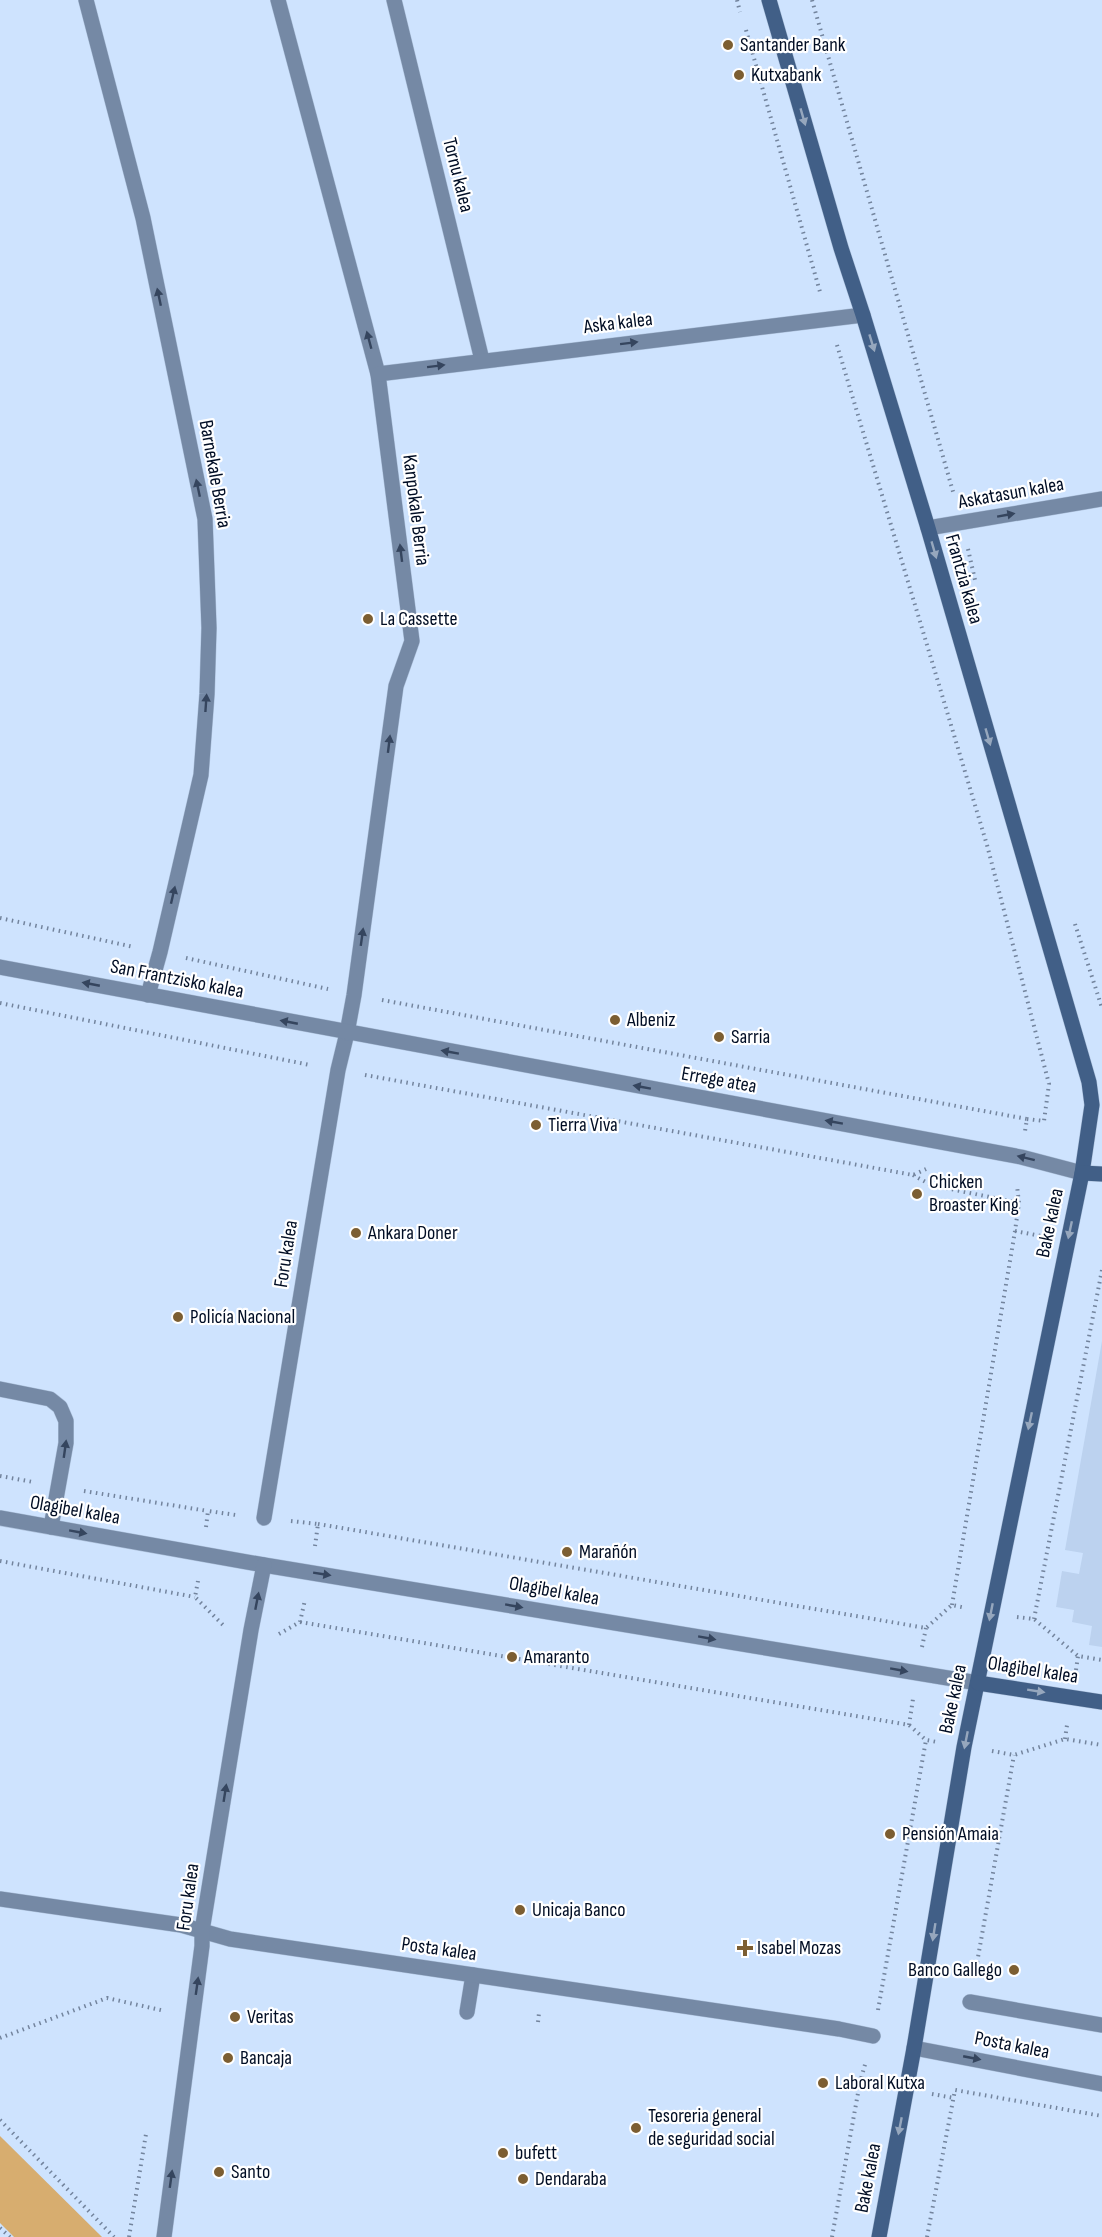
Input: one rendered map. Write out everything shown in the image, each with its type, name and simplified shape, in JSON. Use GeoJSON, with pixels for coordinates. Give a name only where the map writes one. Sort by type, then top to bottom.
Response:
{"type":"FeatureCollection","features":[{"type":"Feature","properties":{"kind":"main road","name":"Frantzia kalea"},"geometry":{"type":"LineString","coordinates":[[769,0],[841,249],[928,528],[1089,1082],[1092,1105],[1082,1173]]}},
{"type":"Feature","properties":{"kind":"main road"},"geometry":{"type":"LineString","coordinates":[[1082,1173],[1102,1174]]}},
{"type":"Feature","properties":{"kind":"main road","name":"Bake kalea"},"geometry":{"type":"LineString","coordinates":[[879,2237],[914,2048],[964,1747],[1082,1173]]}},
{"type":"Feature","properties":{"kind":"main road","name":"Olagibel kalea"},"geometry":{"type":"LineString","coordinates":[[978,1683],[1102,1702]]}},
{"type":"Feature","properties":{"kind":"street","name":"Barnekale Berria"},"geometry":{"type":"LineString","coordinates":[[86,0],[142,218],[205,519],[209,628],[201,775],[148,995]]}},
{"type":"Feature","properties":{"kind":"street","name":"Kanpokale Berria"},"geometry":{"type":"LineString","coordinates":[[278,0],[378,374],[412,641],[396,686],[347,1032]]}},
{"type":"Feature","properties":{"kind":"street","name":"Tornu kalea"},"geometry":{"type":"LineString","coordinates":[[394,0],[482,360]]}},
{"type":"Feature","properties":{"kind":"street","name":"Aska kalea"},"geometry":{"type":"LineString","coordinates":[[378,374],[863,315]]}},
{"type":"Feature","properties":{"kind":"street","name":"Askatasun kalea"},"geometry":{"type":"LineString","coordinates":[[928,528],[1102,499]]}},
{"type":"Feature","properties":{"kind":"street","name":"San Frantzisko kalea"},"geometry":{"type":"LineString","coordinates":[[0,967],[347,1032]]}},
{"type":"Feature","properties":{"kind":"street","name":"Errege atea"},"geometry":{"type":"LineString","coordinates":[[347,1032],[1021,1157],[1082,1173]]}},
{"type":"Feature","properties":{"kind":"street","name":"Foru kalea"},"geometry":{"type":"LineString","coordinates":[[264,1518],[338,1070],[347,1032]]}},
{"type":"Feature","properties":{"kind":"street"},"geometry":{"type":"LineString","coordinates":[[0,1389],[50,1399],[60,1407],[66,1421],[66,1443],[51,1527]]}},
{"type":"Feature","properties":{"kind":"street","name":"Olagibel kalea"},"geometry":{"type":"LineString","coordinates":[[0,1518],[264,1565],[978,1683]]}},
{"type":"Feature","properties":{"kind":"street","name":"Foru kalea"},"geometry":{"type":"LineString","coordinates":[[164,2237],[202,1946],[202,1931],[251,1630],[264,1565]]}},
{"type":"Feature","properties":{"kind":"street","name":"Posta kalea"},"geometry":{"type":"LineString","coordinates":[[0,1899],[181,1925],[230,1940],[839,2029],[873,2036]]}},
{"type":"Feature","properties":{"kind":"street"},"geometry":{"type":"LineString","coordinates":[[467,2012],[473,1975]]}},
{"type":"Feature","properties":{"kind":"street","name":"Posta kalea"},"geometry":{"type":"LineString","coordinates":[[970,2002],[1102,2025]]}},
{"type":"Feature","properties":{"kind":"street","name":"Posta kalea"},"geometry":{"type":"LineString","coordinates":[[914,2048],[1102,2084]]}},
{"type":"Feature","properties":{"kind":"path"},"geometry":{"type":"LineString","coordinates":[[0,918],[354,995],[1044,1121],[1050,1083],[987,845],[809,256],[737,0]]}},
{"type":"Feature","properties":{"kind":"path"},"geometry":{"type":"LineString","coordinates":[[0,1003],[338,1070],[913,1175],[931,1185],[1019,1203]]}},
{"type":"Feature","properties":{"kind":"path"},"geometry":{"type":"LineString","coordinates":[[264,1518],[318,1524],[926,1628],[952,1605],[1019,1203],[1016,1182],[1027,1119]]}},
{"type":"Feature","properties":{"kind":"path"},"geometry":{"type":"LineString","coordinates":[[913,1175],[935,1165]]}},
{"type":"Feature","properties":{"kind":"path"},"geometry":{"type":"LineString","coordinates":[[1034,1619],[1102,1270]]}},
{"type":"Feature","properties":{"kind":"path"},"geometry":{"type":"LineString","coordinates":[[0,1476],[208,1511]]}},
{"type":"Feature","properties":{"kind":"path"},"geometry":{"type":"LineString","coordinates":[[300,1622],[312,1572],[318,1524]]}},
{"type":"Feature","properties":{"kind":"path"},"geometry":{"type":"LineString","coordinates":[[0,1561],[195,1597]]}},
{"type":"Feature","properties":{"kind":"path"},"geometry":{"type":"LineString","coordinates":[[952,1605],[1034,1619],[1078,1656],[1102,1660]]}},
{"type":"Feature","properties":{"kind":"path"},"geometry":{"type":"LineString","coordinates":[[277,1635],[300,1622],[909,1725],[926,1740],[1014,1755],[1065,1739],[1102,1745]]}},
{"type":"Feature","properties":{"kind":"path"},"geometry":{"type":"LineString","coordinates":[[832,2237],[860,2082],[873,2036],[888,1960],[926,1740]]}},
{"type":"Feature","properties":{"kind":"path"},"geometry":{"type":"LineString","coordinates":[[970,2002],[1014,1755]]}},
{"type":"Feature","properties":{"kind":"path"},"geometry":{"type":"LineString","coordinates":[[0,2038],[107,1998],[166,2011]]}},
{"type":"Feature","properties":{"kind":"path"},"geometry":{"type":"LineString","coordinates":[[927,2237],[955,2090],[1102,2116]]}},
{"type":"Feature","properties":{"kind":"path"},"geometry":{"type":"LineString","coordinates":[[0,2120],[114,2237]]}},
{"type":"Feature","properties":{"kind":"path"},"geometry":{"type":"LineString","coordinates":[[0,2228],[10,2237]]}},
{"type":"Feature","properties":{"kind":"shaded area"},"geometry":{"type":"Polygon","coordinates":[[[1102,1341],[1102,1647],[1089,1645],[1092,1626],[1072,1622],[1074,1610],[1056,1607],[1062,1571],[1079,1574],[1083,1553],[1065,1550],[1102,1341]]]}},
{"type":"Feature","properties":{"kind":"shaded area"},"geometry":{"type":"Polygon","coordinates":[[[0,2136],[102,2237],[14,2237],[0,2223],[0,2136]]]}},
{"type":"Feature","properties":{"kind":"place","name":"Santander Bank"},"geometry":{"type":"Point","coordinates":[728,45]}},
{"type":"Feature","properties":{"kind":"place","name":"Kutxabank"},"geometry":{"type":"Point","coordinates":[739,75]}},
{"type":"Feature","properties":{"kind":"place","name":"La Cassette"},"geometry":{"type":"Point","coordinates":[368,619]}},
{"type":"Feature","properties":{"kind":"place","name":"Albeniz"},"geometry":{"type":"Point","coordinates":[615,1020]}},
{"type":"Feature","properties":{"kind":"place","name":"Sarria"},"geometry":{"type":"Point","coordinates":[719,1037]}},
{"type":"Feature","properties":{"kind":"place","name":"Tierra Viva"},"geometry":{"type":"Point","coordinates":[536,1125]}},
{"type":"Feature","properties":{"kind":"place","name":"Chicken Broaster King"},"geometry":{"type":"Point","coordinates":[917,1194]}},
{"type":"Feature","properties":{"kind":"place","name":"Ankara Doner"},"geometry":{"type":"Point","coordinates":[356,1233]}},
{"type":"Feature","properties":{"kind":"place","name":"Policía Nacional"},"geometry":{"type":"Point","coordinates":[178,1317]}},
{"type":"Feature","properties":{"kind":"place","name":"Marañón"},"geometry":{"type":"Point","coordinates":[567,1552]}},
{"type":"Feature","properties":{"kind":"place","name":"Amaranto"},"geometry":{"type":"Point","coordinates":[512,1657]}},
{"type":"Feature","properties":{"kind":"place","name":"Pensión Amaia"},"geometry":{"type":"Point","coordinates":[890,1834]}},
{"type":"Feature","properties":{"kind":"place","name":"Unicaja Banco"},"geometry":{"type":"Point","coordinates":[520,1910]}},
{"type":"Feature","properties":{"kind":"place","name":"Isabel Mozas"},"geometry":{"type":"Point","coordinates":[745,1948]}},
{"type":"Feature","properties":{"kind":"place","name":"Banco Gallego"},"geometry":{"type":"Point","coordinates":[1014,1970]}},
{"type":"Feature","properties":{"kind":"place","name":"Veritas"},"geometry":{"type":"Point","coordinates":[235,2017]}},
{"type":"Feature","properties":{"kind":"place","name":"Bancaja"},"geometry":{"type":"Point","coordinates":[228,2058]}},
{"type":"Feature","properties":{"kind":"place","name":"Laboral Kutxa"},"geometry":{"type":"Point","coordinates":[823,2083]}},
{"type":"Feature","properties":{"kind":"place","name":"Tesoreria general de seguridad social"},"geometry":{"type":"Point","coordinates":[636,2128]}},
{"type":"Feature","properties":{"kind":"place","name":"bufett"},"geometry":{"type":"Point","coordinates":[503,2153]}},
{"type":"Feature","properties":{"kind":"place","name":"Santo"},"geometry":{"type":"Point","coordinates":[219,2172]}},
{"type":"Feature","properties":{"kind":"place","name":"Dendaraba"},"geometry":{"type":"Point","coordinates":[523,2179]}}]}
